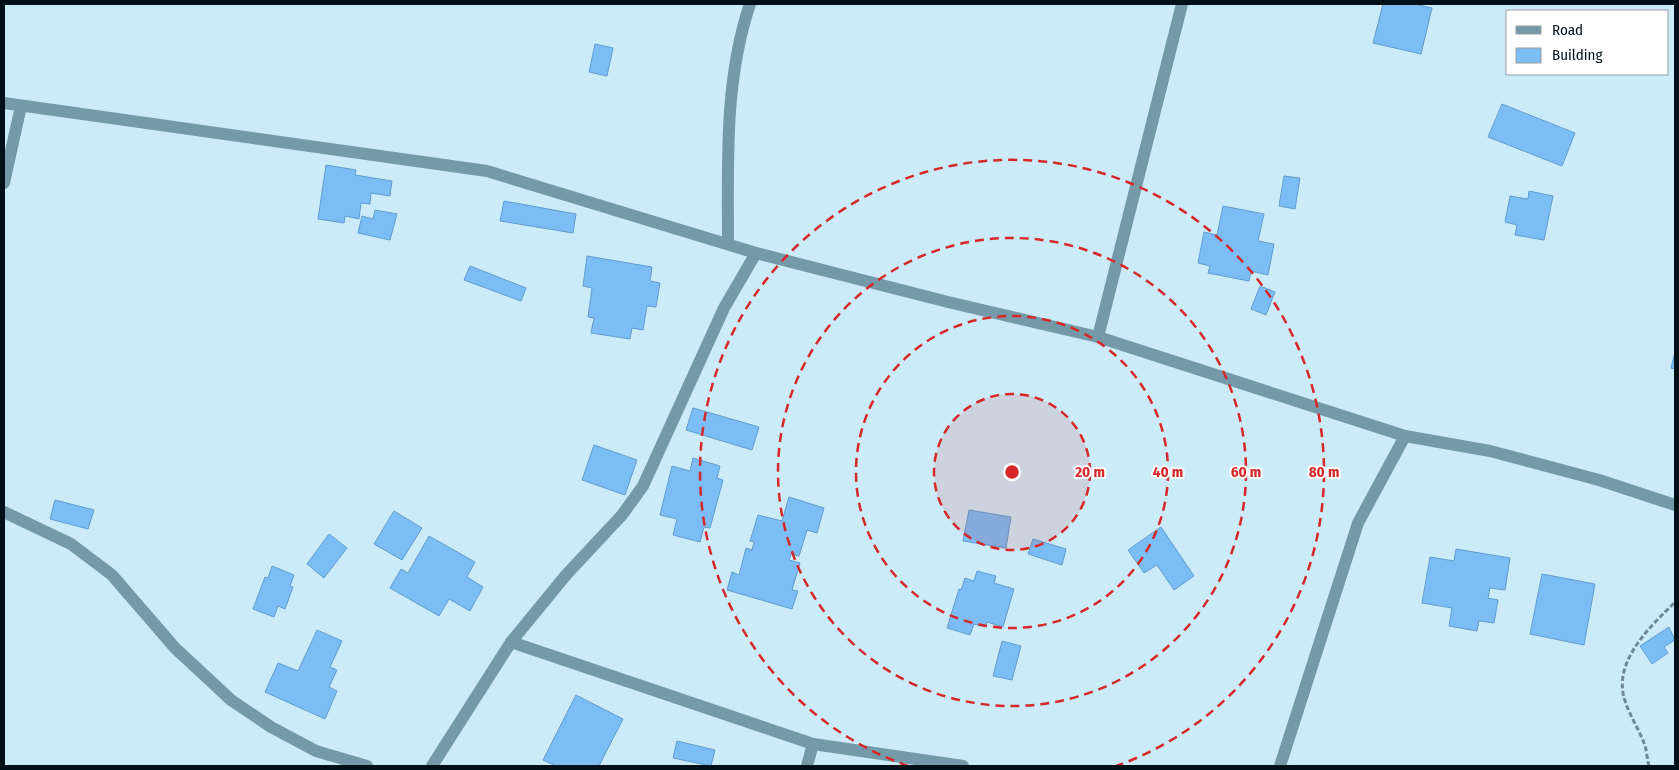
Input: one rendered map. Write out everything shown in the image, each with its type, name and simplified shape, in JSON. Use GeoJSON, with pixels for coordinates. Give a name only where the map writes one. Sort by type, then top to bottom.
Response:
{"type":"FeatureCollection","features":[{"type":"Feature","properties":{"kind":"street"},"geometry":{"type":"LineString","coordinates":[[728,244],[728,146],[733,81],[750,4]]}},
{"type":"Feature","properties":{"kind":"street"},"geometry":{"type":"LineString","coordinates":[[1098,337],[1182,4]]}},
{"type":"Feature","properties":{"kind":"street"},"geometry":{"type":"LineString","coordinates":[[4,103],[487,171],[756,253],[948,302],[1098,337],[1404,436],[1490,450],[1599,480],[1675,505]]}},
{"type":"Feature","properties":{"kind":"street"},"geometry":{"type":"LineString","coordinates":[[4,184],[21,106]]}},
{"type":"Feature","properties":{"kind":"street"},"geometry":{"type":"LineString","coordinates":[[432,766],[511,642],[566,575],[622,515],[643,486],[724,308],[756,253]]}},
{"type":"Feature","properties":{"kind":"street"},"geometry":{"type":"LineString","coordinates":[[1280,766],[1358,523],[1404,436]]}},
{"type":"Feature","properties":{"kind":"street"},"geometry":{"type":"LineString","coordinates":[[4,512],[71,544],[112,575],[175,648],[231,700],[271,727],[316,751],[367,766]]}},
{"type":"Feature","properties":{"kind":"street"},"geometry":{"type":"LineString","coordinates":[[511,642],[813,744],[963,766]]}},
{"type":"Feature","properties":{"kind":"street"},"geometry":{"type":"LineString","coordinates":[[807,766],[813,744]]}},
{"type":"Feature","properties":{"kind":"path"},"geometry":{"type":"LineString","coordinates":[[1648,766],[1645,745],[1623,694],[1622,672],[1630,655],[1658,619],[1675,602]]}},
{"type":"Feature","properties":{"kind":"building"},"geometry":{"type":"Polygon","coordinates":[[[1383,4],[1415,4],[1432,8],[1421,54],[1373,43],[1383,4]]]}},
{"type":"Feature","properties":{"kind":"building"},"geometry":{"type":"Polygon","coordinates":[[[595,44],[613,48],[607,76],[589,72],[595,44]]]}},
{"type":"Feature","properties":{"kind":"building"},"geometry":{"type":"Polygon","coordinates":[[[1502,104],[1575,133],[1562,166],[1488,137],[1502,104]]]}},
{"type":"Feature","properties":{"kind":"building"},"geometry":{"type":"Polygon","coordinates":[[[326,165],[356,170],[355,175],[392,181],[390,196],[371,193],[370,204],[361,203],[359,219],[345,216],[344,223],[318,219],[326,165]]]}},
{"type":"Feature","properties":{"kind":"building"},"geometry":{"type":"Polygon","coordinates":[[[1284,176],[1300,178],[1295,209],[1279,206],[1284,176]]]}},
{"type":"Feature","properties":{"kind":"building"},"geometry":{"type":"Polygon","coordinates":[[[1529,191],[1553,196],[1544,240],[1515,235],[1517,225],[1505,222],[1510,196],[1528,199],[1529,191]]]}},
{"type":"Feature","properties":{"kind":"building"},"geometry":{"type":"Polygon","coordinates":[[[504,201],[576,214],[573,233],[500,221],[504,201]]]}},
{"type":"Feature","properties":{"kind":"building"},"geometry":{"type":"Polygon","coordinates":[[[1223,206],[1264,214],[1258,241],[1274,244],[1268,275],[1251,271],[1249,281],[1208,273],[1210,266],[1198,263],[1204,232],[1217,235],[1223,206]]]}},
{"type":"Feature","properties":{"kind":"building"},"geometry":{"type":"Polygon","coordinates":[[[375,210],[397,214],[390,240],[358,233],[362,216],[373,219],[375,210]]]}},
{"type":"Feature","properties":{"kind":"building"},"geometry":{"type":"Polygon","coordinates":[[[587,256],[652,267],[650,281],[660,283],[656,307],[647,306],[643,330],[632,328],[630,339],[591,333],[594,318],[588,317],[592,288],[583,286],[587,256]]]}},
{"type":"Feature","properties":{"kind":"building"},"geometry":{"type":"Polygon","coordinates":[[[470,266],[526,288],[521,301],[464,280],[470,266]]]}},
{"type":"Feature","properties":{"kind":"building"},"geometry":{"type":"Polygon","coordinates":[[[1260,286],[1275,292],[1266,315],[1251,309],[1260,286]]]}},
{"type":"Feature","properties":{"kind":"building"},"geometry":{"type":"Polygon","coordinates":[[[1675,352],[1675,369],[1671,368],[1675,352]]]}},
{"type":"Feature","properties":{"kind":"building"},"geometry":{"type":"Polygon","coordinates":[[[693,408],[759,427],[752,450],[686,430],[693,408]]]}},
{"type":"Feature","properties":{"kind":"building"},"geometry":{"type":"Polygon","coordinates":[[[594,445],[637,460],[625,495],[582,480],[594,445]]]}},
{"type":"Feature","properties":{"kind":"building"},"geometry":{"type":"Polygon","coordinates":[[[693,458],[720,466],[717,478],[723,480],[710,528],[704,527],[700,542],[673,535],[677,519],[660,515],[672,466],[690,471],[693,458]]]}},
{"type":"Feature","properties":{"kind":"building"},"geometry":{"type":"Polygon","coordinates":[[[789,497],[824,508],[817,533],[807,530],[799,556],[791,554],[789,560],[800,563],[792,590],[798,591],[792,609],[727,590],[732,572],[739,575],[746,548],[752,550],[754,542],[750,541],[758,515],[782,521],[789,497]]]}},
{"type":"Feature","properties":{"kind":"building"},"geometry":{"type":"Polygon","coordinates":[[[55,500],[94,510],[88,529],[50,519],[55,500]]]}},
{"type":"Feature","properties":{"kind":"building"},"geometry":{"type":"Polygon","coordinates":[[[969,510],[1011,517],[1006,548],[963,541],[969,510]]]}},
{"type":"Feature","properties":{"kind":"building"},"geometry":{"type":"Polygon","coordinates":[[[394,511],[422,528],[402,560],[374,544],[394,511]]]}},
{"type":"Feature","properties":{"kind":"building"},"geometry":{"type":"Polygon","coordinates":[[[1161,527],[1194,576],[1174,590],[1157,565],[1144,573],[1128,550],[1161,527]]]}},
{"type":"Feature","properties":{"kind":"building"},"geometry":{"type":"Polygon","coordinates":[[[329,534],[347,548],[324,578],[307,564],[329,534]]]}},
{"type":"Feature","properties":{"kind":"building"},"geometry":{"type":"Polygon","coordinates":[[[429,536],[475,562],[467,577],[483,587],[470,611],[449,599],[439,616],[390,588],[401,569],[408,573],[429,536]]]}},
{"type":"Feature","properties":{"kind":"building"},"geometry":{"type":"Polygon","coordinates":[[[1033,539],[1066,549],[1062,565],[1028,554],[1033,539]]]}},
{"type":"Feature","properties":{"kind":"building"},"geometry":{"type":"Polygon","coordinates":[[[1456,549],[1510,558],[1505,590],[1490,588],[1488,598],[1498,600],[1494,623],[1479,621],[1477,631],[1449,626],[1452,608],[1422,603],[1430,557],[1454,561],[1456,549]]]}},
{"type":"Feature","properties":{"kind":"building"},"geometry":{"type":"Polygon","coordinates":[[[272,566],[294,575],[290,586],[293,587],[285,609],[278,606],[274,617],[253,609],[265,577],[268,578],[272,566]]]}},
{"type":"Feature","properties":{"kind":"building"},"geometry":{"type":"Polygon","coordinates":[[[977,571],[996,576],[994,583],[1014,589],[1003,627],[987,622],[985,627],[974,624],[970,635],[947,628],[959,589],[961,590],[965,578],[974,581],[977,571]]]}},
{"type":"Feature","properties":{"kind":"building"},"geometry":{"type":"Polygon","coordinates":[[[1542,574],[1595,584],[1584,645],[1530,634],[1542,574]]]}},
{"type":"Feature","properties":{"kind":"building"},"geometry":{"type":"Polygon","coordinates":[[[1669,627],[1675,640],[1664,647],[1668,653],[1652,664],[1640,646],[1669,627]]]}},
{"type":"Feature","properties":{"kind":"building"},"geometry":{"type":"Polygon","coordinates":[[[317,630],[342,641],[330,667],[337,670],[329,687],[337,691],[325,719],[265,692],[278,663],[298,671],[317,630]]]}},
{"type":"Feature","properties":{"kind":"building"},"geometry":{"type":"Polygon","coordinates":[[[1002,641],[1021,646],[1012,680],[993,676],[1002,641]]]}},
{"type":"Feature","properties":{"kind":"building"},"geometry":{"type":"Polygon","coordinates":[[[576,695],[623,719],[599,766],[556,766],[543,760],[576,695]]]}},
{"type":"Feature","properties":{"kind":"building"},"geometry":{"type":"Polygon","coordinates":[[[677,741],[715,750],[711,766],[673,758],[677,741]]]}}]}
